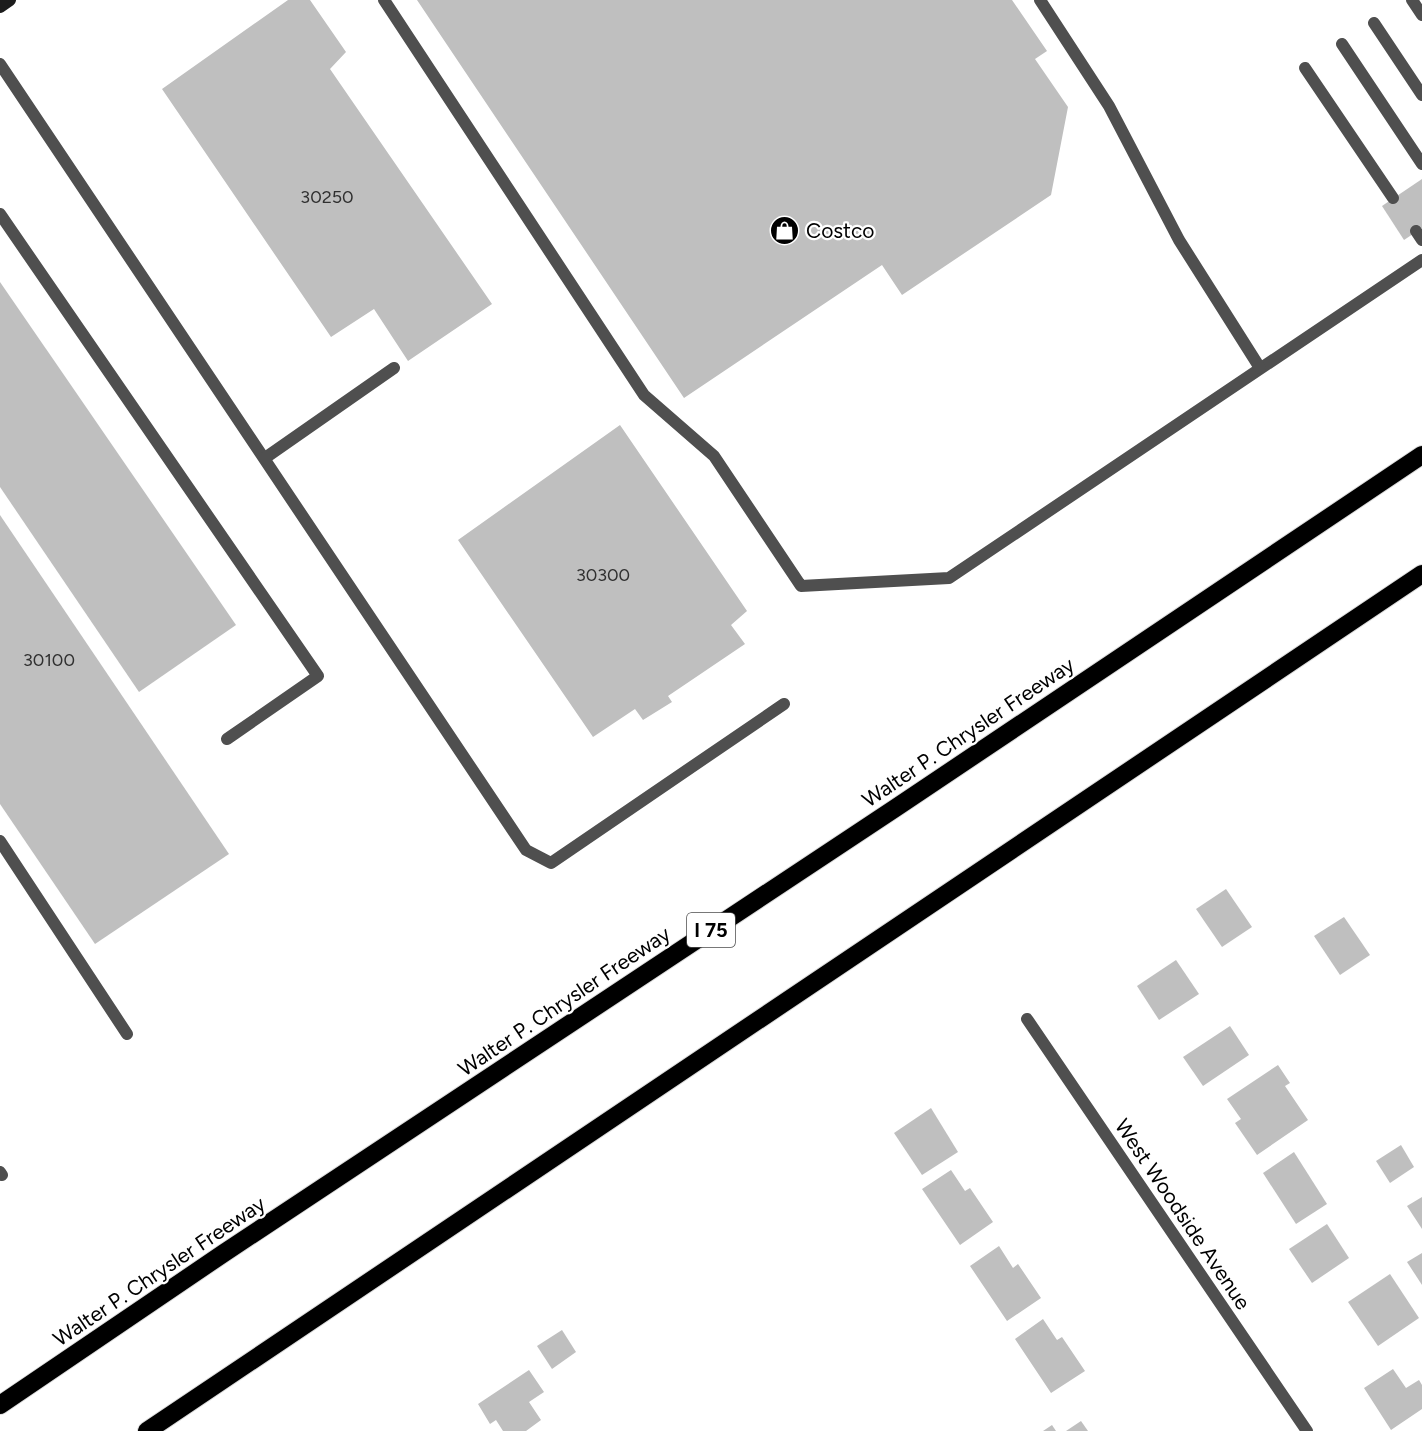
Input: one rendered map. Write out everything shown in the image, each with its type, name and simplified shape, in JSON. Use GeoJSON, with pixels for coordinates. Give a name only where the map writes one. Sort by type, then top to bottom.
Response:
{"type":"FeatureCollection","features":[{"type":"Feature","properties":{"kind":"highway","name":"Walter P. Chrysler Freeway"},"geometry":{"type":"LineString","coordinates":[[0,1405],[224,1253],[887,814],[1422,455]]}},
{"type":"Feature","properties":{"kind":"highway"},"geometry":{"type":"LineString","coordinates":[[147,1431],[1422,574]]}},
{"type":"Feature","properties":{"kind":"main road"},"geometry":{"type":"LineString","coordinates":[[0,8],[10,0]]}},
{"type":"Feature","properties":{"kind":"street"},"geometry":{"type":"LineString","coordinates":[[384,0],[644,395],[714,456],[801,586],[949,578],[1422,260]]}},
{"type":"Feature","properties":{"kind":"street"},"geometry":{"type":"LineString","coordinates":[[1040,0],[1109,106],[1179,240],[1260,368]]}},
{"type":"Feature","properties":{"kind":"street"},"geometry":{"type":"LineString","coordinates":[[1412,0],[1422,15]]}},
{"type":"Feature","properties":{"kind":"street"},"geometry":{"type":"LineString","coordinates":[[1374,23],[1422,94]]}},
{"type":"Feature","properties":{"kind":"street"},"geometry":{"type":"LineString","coordinates":[[1342,44],[1422,164]]}},
{"type":"Feature","properties":{"kind":"street"},"geometry":{"type":"LineString","coordinates":[[0,64],[526,850],[551,863],[784,704]]}},
{"type":"Feature","properties":{"kind":"street"},"geometry":{"type":"LineString","coordinates":[[1305,68],[1393,198]]}},
{"type":"Feature","properties":{"kind":"street"},"geometry":{"type":"LineString","coordinates":[[0,214],[318,676],[227,739]]}},
{"type":"Feature","properties":{"kind":"street"},"geometry":{"type":"LineString","coordinates":[[265,458],[394,368]]}},
{"type":"Feature","properties":{"kind":"street"},"geometry":{"type":"LineString","coordinates":[[0,841],[127,1034]]}},
{"type":"Feature","properties":{"kind":"street","name":"West Woodside Avenue"},"geometry":{"type":"LineString","coordinates":[[1027,1019],[1307,1431]]}},
{"type":"Feature","properties":{"kind":"building"},"geometry":{"type":"Polygon","coordinates":[[[288,0],[310,0],[346,52],[330,69],[492,304],[408,361],[374,309],[331,337],[162,89],[288,0]]]}},
{"type":"Feature","properties":{"kind":"building","name":"Costco"},"geometry":{"type":"Polygon","coordinates":[[[417,0],[1012,0],[1047,51],[1035,59],[1068,107],[1051,195],[902,295],[882,265],[684,398],[417,0]]]}},
{"type":"Feature","properties":{"kind":"building"},"geometry":{"type":"Polygon","coordinates":[[[1422,179],[1422,228],[1404,240],[1382,206],[1422,179]]]}},
{"type":"Feature","properties":{"kind":"building"},"geometry":{"type":"Polygon","coordinates":[[[0,282],[236,625],[139,692],[0,487],[0,282]]]}},
{"type":"Feature","properties":{"kind":"building"},"geometry":{"type":"Polygon","coordinates":[[[620,425],[747,611],[731,625],[745,644],[668,696],[672,702],[643,720],[635,709],[593,737],[458,540],[620,425]]]}},
{"type":"Feature","properties":{"kind":"building"},"geometry":{"type":"Polygon","coordinates":[[[0,515],[229,854],[95,944],[0,804],[0,515]]]}},
{"type":"Feature","properties":{"kind":"building"},"geometry":{"type":"Polygon","coordinates":[[[1226,889],[1252,927],[1222,947],[1196,909],[1226,889]]]}},
{"type":"Feature","properties":{"kind":"building"},"geometry":{"type":"Polygon","coordinates":[[[1344,917],[1370,955],[1340,975],[1314,936],[1344,917]]]}},
{"type":"Feature","properties":{"kind":"building"},"geometry":{"type":"Polygon","coordinates":[[[1176,960],[1199,994],[1159,1020],[1137,986],[1176,960]]]}},
{"type":"Feature","properties":{"kind":"building"},"geometry":{"type":"Polygon","coordinates":[[[1230,1026],[1249,1055],[1203,1086],[1183,1057],[1230,1026]]]}},
{"type":"Feature","properties":{"kind":"building"},"geometry":{"type":"Polygon","coordinates":[[[1278,1065],[1290,1083],[1285,1086],[1308,1120],[1257,1155],[1235,1123],[1241,1119],[1227,1099],[1278,1065]]]}},
{"type":"Feature","properties":{"kind":"building"},"geometry":{"type":"Polygon","coordinates":[[[931,1108],[958,1152],[922,1175],[894,1133],[931,1108]]]}},
{"type":"Feature","properties":{"kind":"building"},"geometry":{"type":"Polygon","coordinates":[[[1401,1145],[1414,1167],[1390,1183],[1376,1161],[1401,1145]]]}},
{"type":"Feature","properties":{"kind":"building"},"geometry":{"type":"Polygon","coordinates":[[[1294,1152],[1327,1204],[1296,1224],[1263,1173],[1294,1152]]]}},
{"type":"Feature","properties":{"kind":"building"},"geometry":{"type":"Polygon","coordinates":[[[951,1170],[965,1191],[970,1188],[993,1222],[960,1245],[922,1189],[951,1170]]]}},
{"type":"Feature","properties":{"kind":"building"},"geometry":{"type":"Polygon","coordinates":[[[1422,1197],[1422,1229],[1407,1206],[1422,1197]]]}},
{"type":"Feature","properties":{"kind":"building"},"geometry":{"type":"Polygon","coordinates":[[[1327,1224],[1349,1258],[1312,1283],[1289,1249],[1327,1224]]]}},
{"type":"Feature","properties":{"kind":"building"},"geometry":{"type":"Polygon","coordinates":[[[999,1246],[1013,1268],[1018,1264],[1041,1298],[1007,1321],[970,1266],[999,1246]]]}},
{"type":"Feature","properties":{"kind":"building"},"geometry":{"type":"Polygon","coordinates":[[[1422,1253],[1422,1285],[1407,1262],[1422,1253]]]}},
{"type":"Feature","properties":{"kind":"building"},"geometry":{"type":"Polygon","coordinates":[[[1390,1274],[1419,1318],[1378,1346],[1348,1302],[1390,1274]]]}},
{"type":"Feature","properties":{"kind":"building"},"geometry":{"type":"Polygon","coordinates":[[[1043,1319],[1057,1340],[1062,1337],[1085,1371],[1051,1393],[1015,1339],[1043,1319]]]}},
{"type":"Feature","properties":{"kind":"building"},"geometry":{"type":"Polygon","coordinates":[[[562,1330],[576,1352],[552,1369],[537,1346],[562,1330]]]}},
{"type":"Feature","properties":{"kind":"building"},"geometry":{"type":"Polygon","coordinates":[[[1393,1369],[1406,1388],[1419,1380],[1422,1385],[1422,1409],[1391,1430],[1364,1388],[1393,1369]]]}},
{"type":"Feature","properties":{"kind":"building"},"geometry":{"type":"Polygon","coordinates":[[[529,1370],[544,1392],[529,1402],[541,1420],[526,1431],[503,1431],[496,1420],[490,1424],[478,1404],[529,1370]]]}},
{"type":"Feature","properties":{"kind":"building"},"geometry":{"type":"Polygon","coordinates":[[[1081,1421],[1088,1431],[1066,1431],[1081,1421]]]}},
{"type":"Feature","properties":{"kind":"building"},"geometry":{"type":"Polygon","coordinates":[[[1052,1425],[1056,1431],[1043,1431],[1052,1425]]]}},
{"type":"Feature","properties":{"kind":"place","name":"Costco"},"geometry":{"type":"Point","coordinates":[785,230]}}]}
